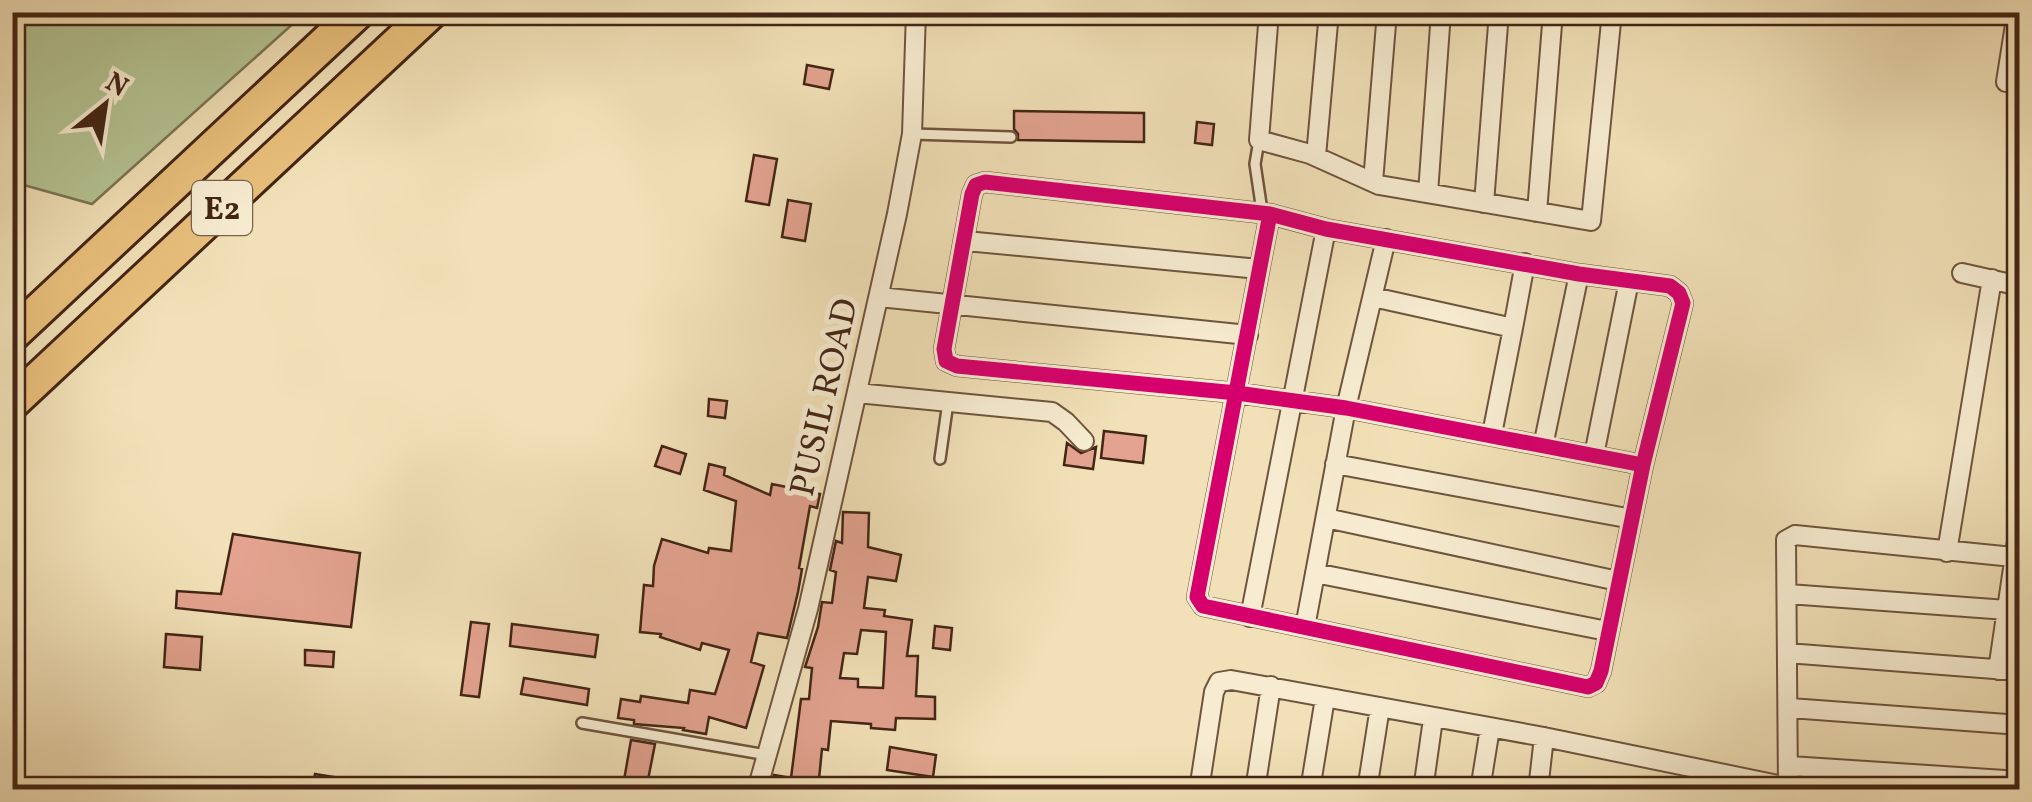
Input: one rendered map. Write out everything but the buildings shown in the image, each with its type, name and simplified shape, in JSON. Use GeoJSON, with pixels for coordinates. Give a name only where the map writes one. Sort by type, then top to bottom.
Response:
{"type":"FeatureCollection","features":[{"type":"Feature","properties":{"kind":"highway","name":"E2"},"geometry":{"type":"LineString","coordinates":[[12,335],[358,12]]}},
{"type":"Feature","properties":{"kind":"highway","name":"E2"},"geometry":{"type":"LineString","coordinates":[[12,403],[430,12]]}},
{"type":"Feature","properties":{"kind":"street","name":"PUSIL ROAD"},"geometry":{"type":"LineString","coordinates":[[757,790],[808,609],[879,297],[912,134],[916,12]]}},
{"type":"Feature","properties":{"kind":"street"},"geometry":{"type":"LineString","coordinates":[[1269,12],[1260,140],[1316,156],[1373,182],[1591,221],[1612,12]]}},
{"type":"Feature","properties":{"kind":"street"},"geometry":{"type":"LineString","coordinates":[[1316,156],[1329,12]]}},
{"type":"Feature","properties":{"kind":"street"},"geometry":{"type":"LineString","coordinates":[[1373,182],[1387,12]]}},
{"type":"Feature","properties":{"kind":"street"},"geometry":{"type":"LineString","coordinates":[[1428,194],[1441,12]]}},
{"type":"Feature","properties":{"kind":"street"},"geometry":{"type":"LineString","coordinates":[[1484,203],[1499,12]]}},
{"type":"Feature","properties":{"kind":"street"},"geometry":{"type":"LineString","coordinates":[[1537,212],[1553,12]]}},
{"type":"Feature","properties":{"kind":"street"},"geometry":{"type":"LineString","coordinates":[[2006,82],[2018,12]]}},
{"type":"Feature","properties":{"kind":"street"},"geometry":{"type":"LineString","coordinates":[[1266,214],[1260,269],[1248,335],[1236,393],[1197,596],[1203,606],[1588,687],[1596,683],[1683,303],[1679,293],[1670,286],[1579,274],[1326,229],[1266,214],[985,182],[976,185],[944,349],[946,361],[957,366],[1236,393],[1346,408],[1643,465]]}},
{"type":"Feature","properties":{"kind":"street"},"geometry":{"type":"LineString","coordinates":[[1250,617],[1326,229]]}},
{"type":"Feature","properties":{"kind":"street"},"geometry":{"type":"LineString","coordinates":[[1305,627],[1346,408],[1386,238]]}},
{"type":"Feature","properties":{"kind":"street"},"geometry":{"type":"LineString","coordinates":[[966,241],[1260,269]]}},
{"type":"Feature","properties":{"kind":"street"},"geometry":{"type":"LineString","coordinates":[[1492,434],[1525,263]]}},
{"type":"Feature","properties":{"kind":"street"},"geometry":{"type":"LineString","coordinates":[[1962,272],[2020,286]]}},
{"type":"Feature","properties":{"kind":"street"},"geometry":{"type":"LineString","coordinates":[[1543,446],[1579,274]]}},
{"type":"Feature","properties":{"kind":"street"},"geometry":{"type":"LineString","coordinates":[[1947,552],[1992,279]]}},
{"type":"Feature","properties":{"kind":"street"},"geometry":{"type":"LineString","coordinates":[[1594,455],[1629,282]]}},
{"type":"Feature","properties":{"kind":"street"},"geometry":{"type":"LineString","coordinates":[[879,297],[1248,335]]}},
{"type":"Feature","properties":{"kind":"street"},"geometry":{"type":"LineString","coordinates":[[1373,297],[1513,328]]}},
{"type":"Feature","properties":{"kind":"street"},"geometry":{"type":"LineString","coordinates":[[857,393],[1052,412],[1084,441]]}},
{"type":"Feature","properties":{"kind":"street"},"geometry":{"type":"LineString","coordinates":[[1336,464],[1632,519]]}},
{"type":"Feature","properties":{"kind":"street"},"geometry":{"type":"LineString","coordinates":[[1326,518],[1618,580]]}},
{"type":"Feature","properties":{"kind":"street"},"geometry":{"type":"LineString","coordinates":[[1998,670],[2020,521]]}},
{"type":"Feature","properties":{"kind":"street"},"geometry":{"type":"LineString","coordinates":[[1199,790],[1214,692],[1219,682],[1231,680],[1544,737],[1788,788],[1786,540],[1795,535],[2013,556]]}},
{"type":"Feature","properties":{"kind":"street"},"geometry":{"type":"LineString","coordinates":[[1315,573],[1608,630]]}},
{"type":"Feature","properties":{"kind":"street"},"geometry":{"type":"LineString","coordinates":[[1788,594],[2006,610]]}},
{"type":"Feature","properties":{"kind":"street"},"geometry":{"type":"LineString","coordinates":[[1788,653],[2020,672]]}},
{"type":"Feature","properties":{"kind":"street"},"geometry":{"type":"LineString","coordinates":[[1256,790],[1271,686]]}},
{"type":"Feature","properties":{"kind":"street"},"geometry":{"type":"LineString","coordinates":[[1310,790],[1325,698]]}},
{"type":"Feature","properties":{"kind":"street"},"geometry":{"type":"LineString","coordinates":[[1366,790],[1380,708]]}},
{"type":"Feature","properties":{"kind":"street"},"geometry":{"type":"LineString","coordinates":[[1790,708],[2020,725]]}},
{"type":"Feature","properties":{"kind":"street"},"geometry":{"type":"LineString","coordinates":[[1423,790],[1434,719]]}},
{"type":"Feature","properties":{"kind":"street"},"geometry":{"type":"LineString","coordinates":[[1480,790],[1490,728]]}},
{"type":"Feature","properties":{"kind":"street"},"geometry":{"type":"LineString","coordinates":[[1538,790],[1544,737]]}},
{"type":"Feature","properties":{"kind":"street"},"geometry":{"type":"LineString","coordinates":[[1790,766],[1882,770],[1934,782],[2020,781]]}},
{"type":"Feature","properties":{"kind":"street"},"geometry":{"type":"LineString","coordinates":[[1879,790],[1882,770]]}},
{"type":"Feature","properties":{"kind":"lane"},"geometry":{"type":"LineString","coordinates":[[912,134],[1011,137]]}},
{"type":"Feature","properties":{"kind":"lane"},"geometry":{"type":"LineString","coordinates":[[1260,140],[1255,164],[1266,214]]}},
{"type":"Feature","properties":{"kind":"lane"},"geometry":{"type":"LineString","coordinates":[[940,458],[948,401]]}},
{"type":"Feature","properties":{"kind":"lane"},"geometry":{"type":"LineString","coordinates":[[582,723],[766,755]]}},
{"type":"Feature","properties":{"kind":"green space"},"geometry":{"type":"Polygon","coordinates":[[[12,13],[305,13],[92,204],[13,182],[12,13]]]}},
{"type":"Feature","properties":{"kind":"cycle path"},"geometry":{"type":"LineString","coordinates":[[985,182],[1270,214],[1326,229],[1579,274],[1670,286],[1683,303],[1643,465],[1346,408],[1237,393],[957,366],[946,361],[944,349],[972,194],[976,185],[985,182]]}},
{"type":"Feature","properties":{"kind":"cycle path"},"geometry":{"type":"LineString","coordinates":[[1270,214],[1197,597],[1203,606],[1588,687],[1596,683],[1601,671],[1643,465]]}}]}
